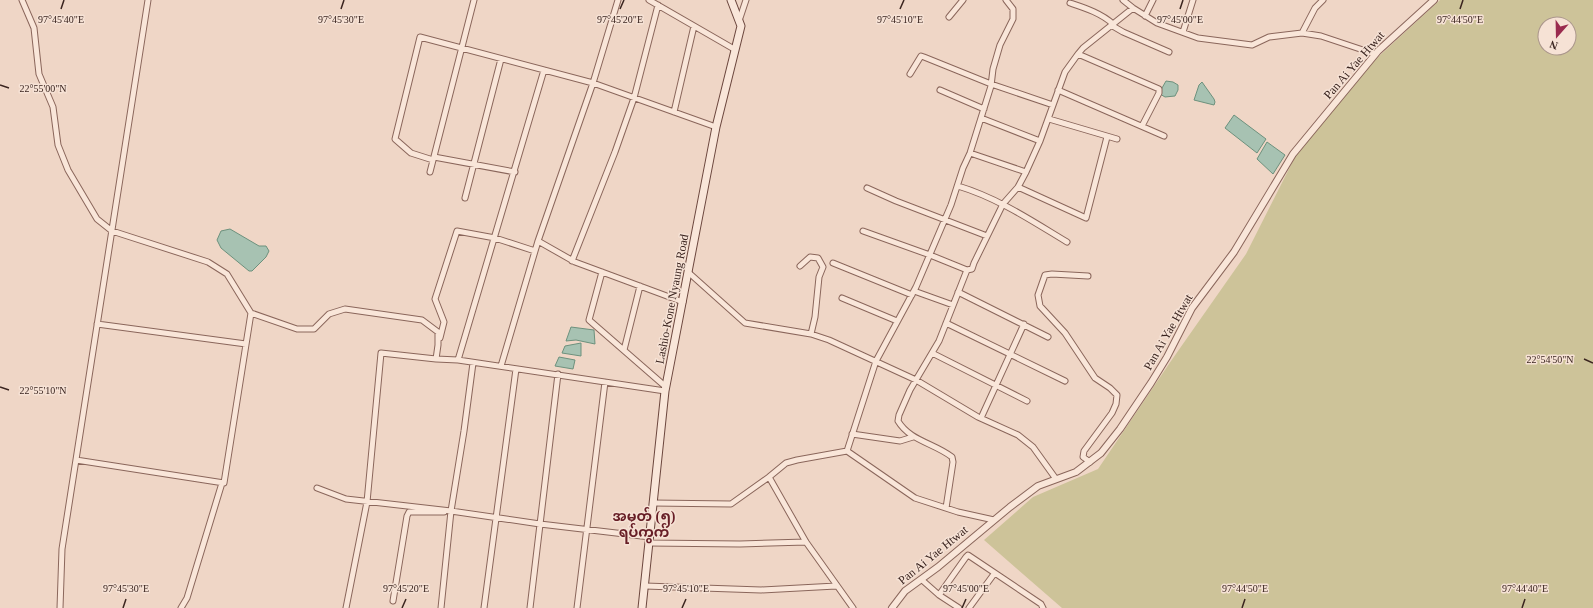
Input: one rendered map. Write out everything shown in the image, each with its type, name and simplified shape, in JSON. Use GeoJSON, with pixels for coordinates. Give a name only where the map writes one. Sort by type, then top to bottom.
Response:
{"type":"FeatureCollection","features":[{"type":"Feature","properties":{"kind":"main road","name":"Lashio-Kone Nyaung Road"},"geometry":{"type":"LineString","coordinates":[[642,608],[666,389],[716,127],[734,49],[741,26],[731,0]]}},
{"type":"Feature","properties":{"kind":"street"},"geometry":{"type":"LineString","coordinates":[[22,0],[34,28],[39,74],[53,107],[58,145],[68,170],[96,219],[112,231],[208,262],[226,274],[251,314],[296,329],[314,329],[329,314],[345,309],[422,320],[438,332],[438,345]]}},
{"type":"Feature","properties":{"kind":"street"},"geometry":{"type":"LineString","coordinates":[[60,608],[62,549],[148,0]]}},
{"type":"Feature","properties":{"kind":"street"},"geometry":{"type":"LineString","coordinates":[[430,172],[474,0]]}},
{"type":"Feature","properties":{"kind":"street"},"geometry":{"type":"LineString","coordinates":[[501,366],[538,241],[593,83],[618,0]]}},
{"type":"Feature","properties":{"kind":"street"},"geometry":{"type":"LineString","coordinates":[[649,0],[734,49]]}},
{"type":"Feature","properties":{"kind":"street"},"geometry":{"type":"LineString","coordinates":[[739,21],[746,0]]}},
{"type":"Feature","properties":{"kind":"street"},"geometry":{"type":"LineString","coordinates":[[949,16],[963,0]]}},
{"type":"Feature","properties":{"kind":"street"},"geometry":{"type":"LineString","coordinates":[[847,451],[876,361],[913,293],[930,255],[970,153],[991,84],[993,69],[1000,45],[1013,19],[1013,9],[1006,0]]}},
{"type":"Feature","properties":{"kind":"street"},"geometry":{"type":"LineString","coordinates":[[1123,0],[1157,23],[1198,38],[1252,45],[1270,37],[1302,33],[1321,36],[1375,54]]}},
{"type":"Feature","properties":{"kind":"street"},"geometry":{"type":"LineString","coordinates":[[1145,16],[1153,0]]}},
{"type":"Feature","properties":{"kind":"street"},"geometry":{"type":"LineString","coordinates":[[1183,32],[1193,0]]}},
{"type":"Feature","properties":{"kind":"street"},"geometry":{"type":"LineString","coordinates":[[1302,33],[1315,8],[1323,0]]}},
{"type":"Feature","properties":{"kind":"street","name":"Pan Ai Yae Htwat"},"geometry":{"type":"LineString","coordinates":[[892,608],[905,591],[922,580],[994,520],[1038,486],[1076,472],[1101,453],[1120,429],[1151,382],[1167,357],[1192,308],[1234,252],[1293,154],[1375,54],[1428,3],[1434,0]]}},
{"type":"Feature","properties":{"kind":"street"},"geometry":{"type":"LineString","coordinates":[[1070,3],[1082,6],[1105,17],[1112,25],[1123,32],[1169,52]]}},
{"type":"Feature","properties":{"kind":"street"},"geometry":{"type":"LineString","coordinates":[[572,261],[615,152],[634,98],[658,5]]}},
{"type":"Feature","properties":{"kind":"street"},"geometry":{"type":"LineString","coordinates":[[863,231],[967,270],[972,269],[1003,204],[1018,187],[1026,172],[1040,141],[1065,72],[1083,48],[1133,8]]}},
{"type":"Feature","properties":{"kind":"street"},"geometry":{"type":"LineString","coordinates":[[674,112],[694,26]]}},
{"type":"Feature","properties":{"kind":"street"},"geometry":{"type":"LineString","coordinates":[[515,172],[411,153],[395,139],[420,37],[593,83],[716,127]]}},
{"type":"Feature","properties":{"kind":"street"},"geometry":{"type":"LineString","coordinates":[[1078,54],[1159,89],[1160,93],[1142,126]]}},
{"type":"Feature","properties":{"kind":"street"},"geometry":{"type":"LineString","coordinates":[[910,74],[921,56],[991,84],[1053,105]]}},
{"type":"Feature","properties":{"kind":"street"},"geometry":{"type":"LineString","coordinates":[[465,198],[501,59]]}},
{"type":"Feature","properties":{"kind":"street"},"geometry":{"type":"LineString","coordinates":[[458,360],[544,70]]}},
{"type":"Feature","properties":{"kind":"street"},"geometry":{"type":"LineString","coordinates":[[940,90],[984,109]]}},
{"type":"Feature","properties":{"kind":"street"},"geometry":{"type":"LineString","coordinates":[[1058,90],[1164,136]]}},
{"type":"Feature","properties":{"kind":"street"},"geometry":{"type":"LineString","coordinates":[[981,118],[1040,141]]}},
{"type":"Feature","properties":{"kind":"street"},"geometry":{"type":"LineString","coordinates":[[1048,119],[1117,139]]}},
{"type":"Feature","properties":{"kind":"street"},"geometry":{"type":"LineString","coordinates":[[1018,187],[1086,218],[1107,137]]}},
{"type":"Feature","properties":{"kind":"street"},"geometry":{"type":"LineString","coordinates":[[970,153],[1026,172]]}},
{"type":"Feature","properties":{"kind":"street"},"geometry":{"type":"LineString","coordinates":[[958,186],[975,191],[1003,204],[1067,242]]}},
{"type":"Feature","properties":{"kind":"street"},"geometry":{"type":"LineString","coordinates":[[867,188],[896,201],[944,218],[987,236]]}},
{"type":"Feature","properties":{"kind":"street"},"geometry":{"type":"LineString","coordinates":[[436,359],[444,322],[435,299],[457,231],[495,238],[535,251]]}},
{"type":"Feature","properties":{"kind":"street"},"geometry":{"type":"LineString","coordinates":[[538,241],[572,261],[683,302]]}},
{"type":"Feature","properties":{"kind":"street"},"geometry":{"type":"LineString","coordinates":[[800,266],[810,257],[818,258],[823,267],[819,277],[815,317],[811,334]]}},
{"type":"Feature","properties":{"kind":"street"},"geometry":{"type":"LineString","coordinates":[[833,263],[913,293],[953,305]]}},
{"type":"Feature","properties":{"kind":"street"},"geometry":{"type":"LineString","coordinates":[[946,508],[953,462],[952,457],[913,437],[903,429],[898,421],[899,414],[910,390],[939,341],[967,270]]}},
{"type":"Feature","properties":{"kind":"street"},"geometry":{"type":"LineString","coordinates":[[602,272],[589,320],[666,389]]}},
{"type":"Feature","properties":{"kind":"street"},"geometry":{"type":"LineString","coordinates":[[688,272],[745,322],[811,334],[829,340],[916,380],[981,418],[1018,435],[1033,447],[1056,479]]}},
{"type":"Feature","properties":{"kind":"street"},"geometry":{"type":"LineString","coordinates":[[1088,276],[1052,274],[1045,276],[1038,295],[1040,306],[1065,334],[1095,378],[1110,388],[1117,395],[1116,404],[1112,413],[1084,451],[1083,457],[1090,462]]}},
{"type":"Feature","properties":{"kind":"street"},"geometry":{"type":"LineString","coordinates":[[624,350],[640,286]]}},
{"type":"Feature","properties":{"kind":"street"},"geometry":{"type":"LineString","coordinates":[[958,292],[1048,337]]}},
{"type":"Feature","properties":{"kind":"street"},"geometry":{"type":"LineString","coordinates":[[842,298],[897,321]]}},
{"type":"Feature","properties":{"kind":"street"},"geometry":{"type":"LineString","coordinates":[[181,608],[187,598],[222,483],[224,483],[251,314]]}},
{"type":"Feature","properties":{"kind":"street"},"geometry":{"type":"LineString","coordinates":[[946,323],[1064,381]]}},
{"type":"Feature","properties":{"kind":"street"},"geometry":{"type":"LineString","coordinates":[[97,324],[246,344]]}},
{"type":"Feature","properties":{"kind":"street"},"geometry":{"type":"LineString","coordinates":[[981,418],[1024,324]]}},
{"type":"Feature","properties":{"kind":"street"},"geometry":{"type":"LineString","coordinates":[[346,608],[367,502],[381,353],[458,360],[605,382],[666,389]]}},
{"type":"Feature","properties":{"kind":"street"},"geometry":{"type":"LineString","coordinates":[[932,353],[1027,401]]}},
{"type":"Feature","properties":{"kind":"street"},"geometry":{"type":"LineString","coordinates":[[441,608],[451,511],[473,362]]}},
{"type":"Feature","properties":{"kind":"street"},"geometry":{"type":"LineString","coordinates":[[484,608],[516,369]]}},
{"type":"Feature","properties":{"kind":"street"},"geometry":{"type":"LineString","coordinates":[[530,608],[558,374]]}},
{"type":"Feature","properties":{"kind":"street"},"geometry":{"type":"LineString","coordinates":[[576,608],[605,382]]}},
{"type":"Feature","properties":{"kind":"street"},"geometry":{"type":"LineString","coordinates":[[852,434],[900,441],[913,437]]}},
{"type":"Feature","properties":{"kind":"street"},"geometry":{"type":"LineString","coordinates":[[654,503],[731,504],[786,463],[847,451],[915,498],[958,512],[994,520]]}},
{"type":"Feature","properties":{"kind":"street"},"geometry":{"type":"LineString","coordinates":[[76,460],[222,483]]}},
{"type":"Feature","properties":{"kind":"street"},"geometry":{"type":"LineString","coordinates":[[769,477],[806,542],[852,608]]}},
{"type":"Feature","properties":{"kind":"street"},"geometry":{"type":"LineString","coordinates":[[317,488],[346,499],[587,529],[650,540],[740,544],[806,542]]}},
{"type":"Feature","properties":{"kind":"street"},"geometry":{"type":"LineString","coordinates":[[393,601],[407,516],[409,512],[438,513],[451,511]]}},
{"type":"Feature","properties":{"kind":"street"},"geometry":{"type":"LineString","coordinates":[[939,595],[968,555],[994,574],[1041,604],[1043,608]]}},
{"type":"Feature","properties":{"kind":"street"},"geometry":{"type":"LineString","coordinates":[[969,608],[994,574]]}},
{"type":"Feature","properties":{"kind":"street"},"geometry":{"type":"LineString","coordinates":[[922,580],[939,595],[959,608]]}},
{"type":"Feature","properties":{"kind":"street"},"geometry":{"type":"LineString","coordinates":[[645,586],[761,590],[836,586]]}},
{"type":"Feature","properties":{"kind":"shaded area"},"geometry":{"type":"Polygon","coordinates":[[[1440,0],[1593,0],[1593,608],[1062,608],[984,540],[1033,497],[1098,469],[1246,254],[1296,155],[1377,58],[1440,0]]]}},
{"type":"Feature","properties":{"kind":"shaded area"},"geometry":{"type":"Polygon","coordinates":[[[1166,81],[1173,82],[1178,85],[1178,90],[1175,96],[1165,97],[1160,94],[1166,81]]]}},
{"type":"Feature","properties":{"kind":"shaded area"},"geometry":{"type":"Polygon","coordinates":[[[1202,82],[1214,99],[1214,105],[1194,100],[1199,85],[1202,82]]]}},
{"type":"Feature","properties":{"kind":"shaded area"},"geometry":{"type":"Polygon","coordinates":[[[1234,115],[1266,139],[1257,153],[1225,128],[1234,115]]]}},
{"type":"Feature","properties":{"kind":"shaded area"},"geometry":{"type":"Polygon","coordinates":[[[1267,142],[1285,155],[1273,174],[1257,159],[1267,142]]]}},
{"type":"Feature","properties":{"kind":"shaded area"},"geometry":{"type":"Polygon","coordinates":[[[230,229],[259,246],[266,246],[269,251],[266,257],[252,271],[249,271],[221,248],[217,240],[221,231],[230,229]]]}},
{"type":"Feature","properties":{"kind":"shaded area"},"geometry":{"type":"Polygon","coordinates":[[[571,327],[594,330],[595,344],[576,340],[566,341],[571,327]]]}},
{"type":"Feature","properties":{"kind":"shaded area"},"geometry":{"type":"Polygon","coordinates":[[[581,343],[581,356],[562,353],[565,346],[581,343]]]}},
{"type":"Feature","properties":{"kind":"shaded area"},"geometry":{"type":"Polygon","coordinates":[[[559,357],[575,360],[573,369],[555,366],[559,357]]]}},
{"type":"Feature","properties":{"kind":"district","name":"အမှတ် (၅) ရပ်ကွက်"},"geometry":{"type":"Point","coordinates":[644,524]}}]}
